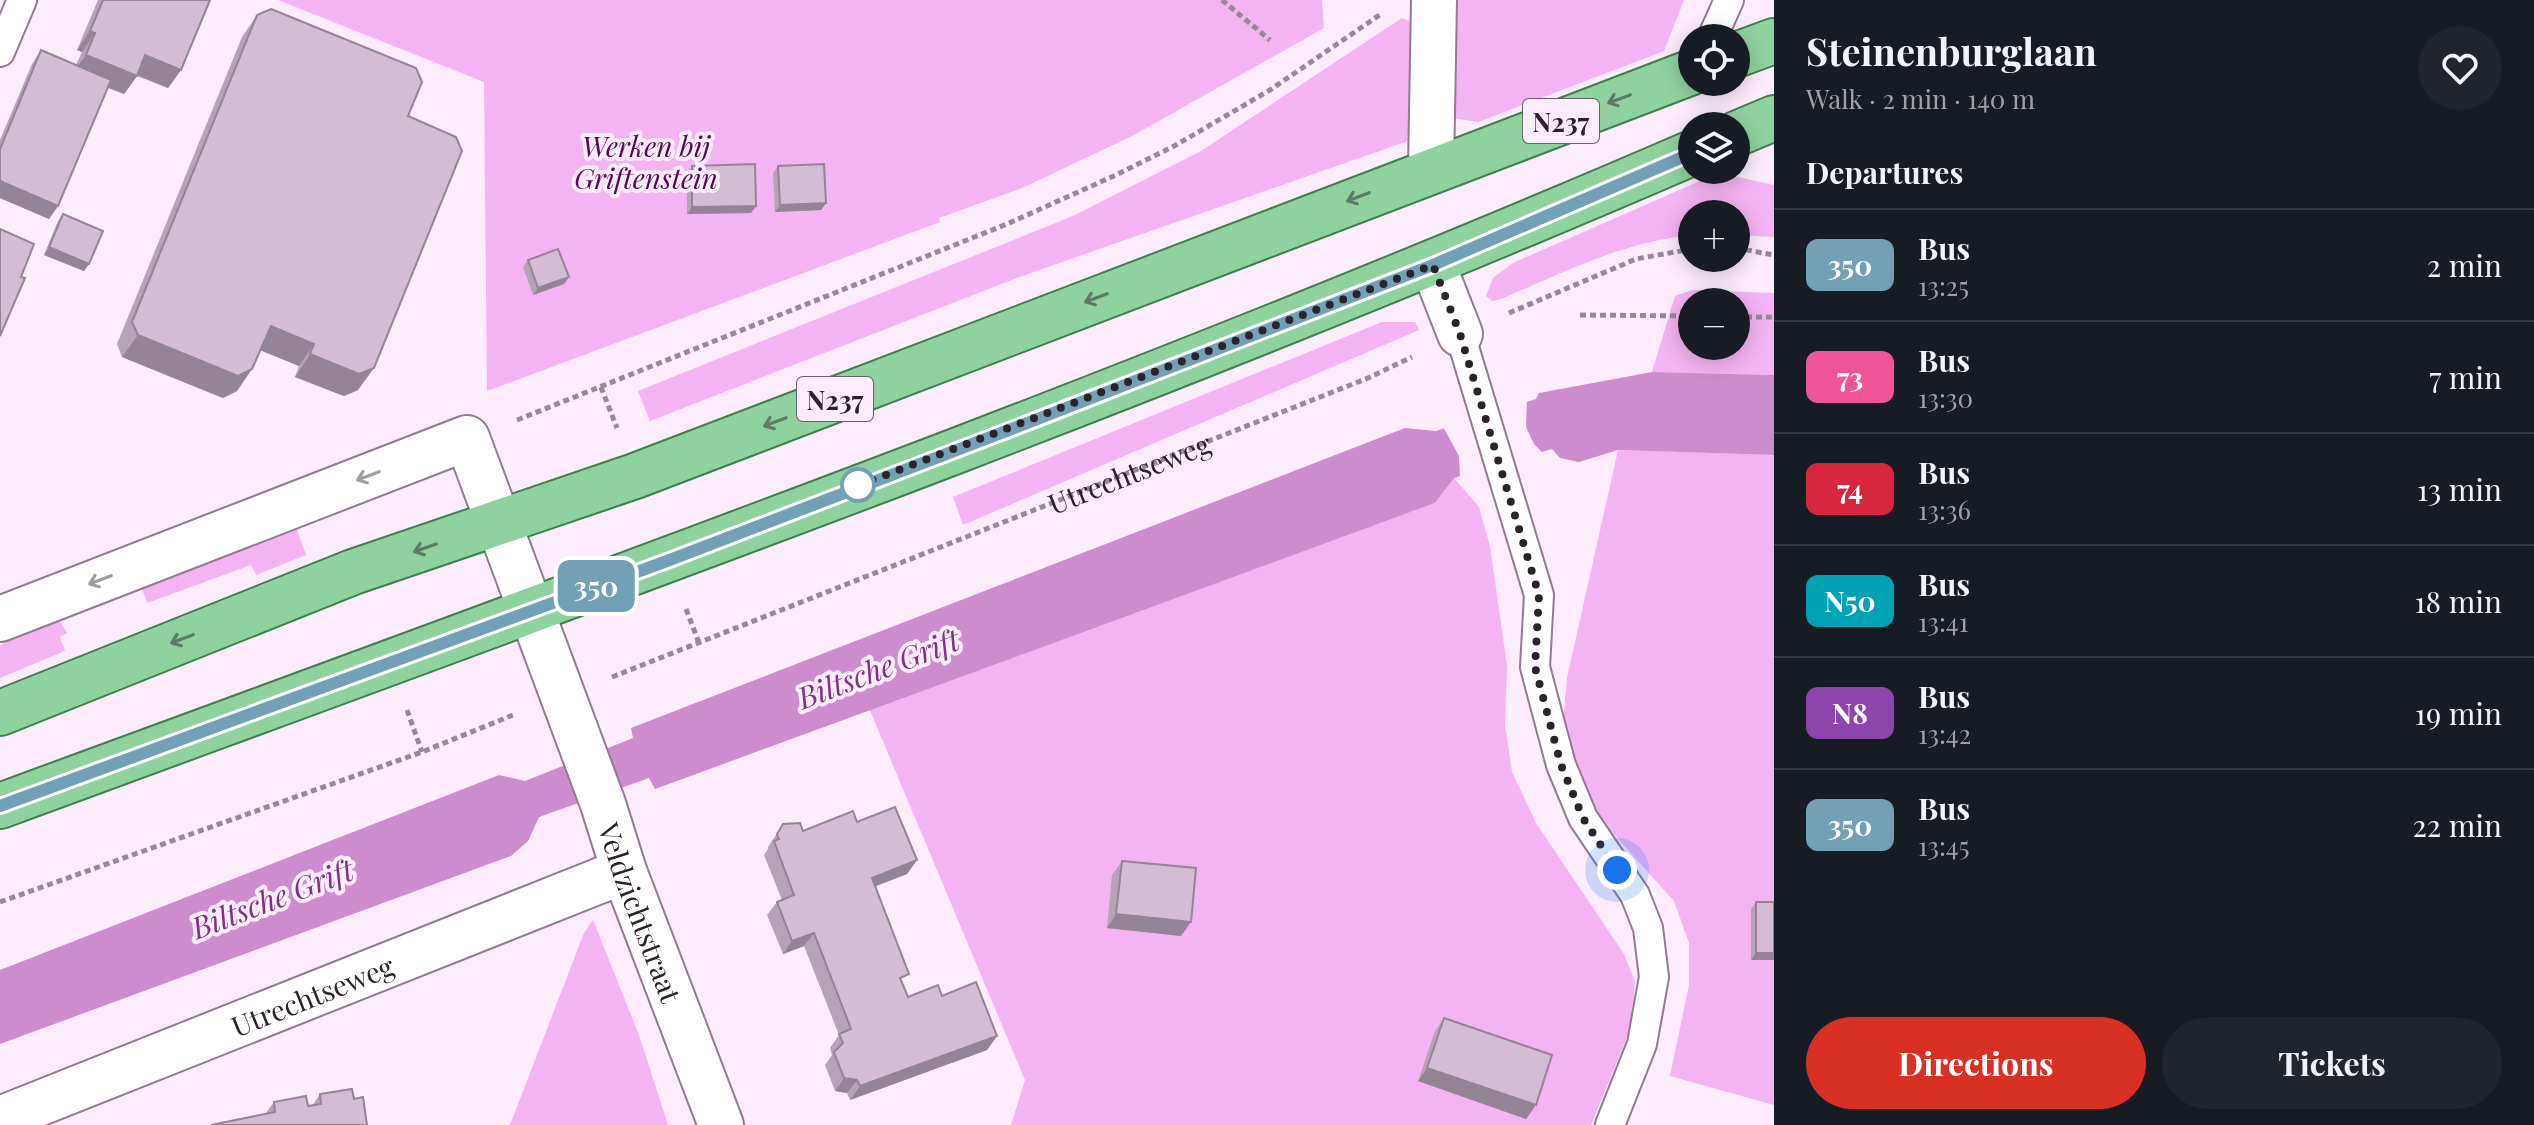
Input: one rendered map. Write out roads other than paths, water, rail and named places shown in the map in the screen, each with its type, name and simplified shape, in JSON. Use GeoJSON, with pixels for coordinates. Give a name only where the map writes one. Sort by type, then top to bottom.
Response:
{"type":"FeatureCollection","features":[{"type":"Feature","properties":{"kind":"main road"},"geometry":{"type":"LineString","coordinates":[[1750,50],[1774,41]]}},
{"type":"Feature","properties":{"kind":"main road","name":"N237"},"geometry":{"type":"LineString","coordinates":[[0,713],[353,572],[635,476],[1431,169],[1678,77]]}},
{"type":"Feature","properties":{"kind":"main road"},"geometry":{"type":"LineString","coordinates":[[0,806],[667,561],[1433,265],[1678,159]]}},
{"type":"Feature","properties":{"kind":"street"},"geometry":{"type":"LineString","coordinates":[[1431,169],[1434,0]]}},
{"type":"Feature","properties":{"kind":"street"},"geometry":{"type":"LineString","coordinates":[[1433,265],[1460,334]]}},
{"type":"Feature","properties":{"kind":"street"},"geometry":{"type":"LineString","coordinates":[[0,619],[467,438],[530,610]]}},
{"type":"Feature","properties":{"kind":"street","name":"Veldzichtstraat"},"geometry":{"type":"LineString","coordinates":[[530,610],[603,804],[624,871],[721,1125]]}},
{"type":"Feature","properties":{"kind":"street","name":"Utrechtseweg"},"geometry":{"type":"LineString","coordinates":[[0,1119],[624,871]]}},
{"type":"Feature","properties":{"kind":"lane"},"geometry":{"type":"LineString","coordinates":[[0,52],[22,0]]}},
{"type":"Feature","properties":{"kind":"lane"},"geometry":{"type":"LineString","coordinates":[[1718,24],[1729,0]]}},
{"type":"Feature","properties":{"kind":"lane"},"geometry":{"type":"LineString","coordinates":[[1460,334],[1539,595],[1535,667],[1561,765],[1583,818],[1635,895],[1648,928],[1654,977],[1642,1044],[1610,1125]]}},
{"type":"Feature","properties":{"kind":"water","name":"Biltsche Grift"},"geometry":{"type":"Polygon","coordinates":[[[1652,372],[1774,375],[1774,455],[1618,450],[1579,462],[1560,458],[1552,449],[1454,478],[1435,503],[655,789],[649,778],[539,817],[528,841],[511,856],[0,1044],[0,970],[499,775],[525,781],[633,738],[631,728],[1405,428],[1436,431],[1536,399],[1539,393],[1652,372]]]}},
{"type":"Feature","properties":{"kind":"park label","name":"Werken bij Griftenstein"},"geometry":{"type":"Point","coordinates":[646,161]}}]}
